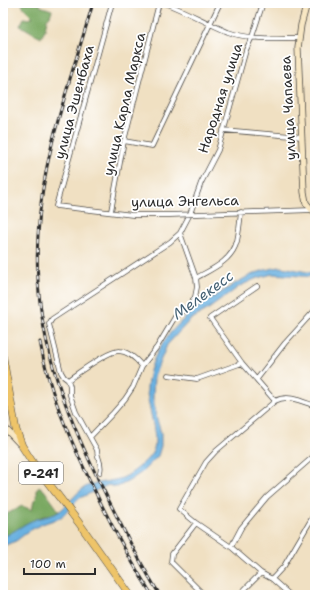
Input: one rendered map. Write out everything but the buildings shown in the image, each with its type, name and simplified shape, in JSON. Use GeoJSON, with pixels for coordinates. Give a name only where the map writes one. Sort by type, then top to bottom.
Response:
{"type":"FeatureCollection","features":[{"type":"Feature","properties":{"kind":"highway","name":"Р-241"},"geometry":{"type":"LineString","coordinates":[[3,358],[16,430],[22,446],[130,595]]}},
{"type":"Feature","properties":{"kind":"street","name":"улица Эшенбаха"},"geometry":{"type":"LineString","coordinates":[[56,206],[112,3]]}},
{"type":"Feature","properties":{"kind":"street","name":"улица Карла Маркса"},"geometry":{"type":"LineString","coordinates":[[111,211],[124,141],[159,3]]}},
{"type":"Feature","properties":{"kind":"street"},"geometry":{"type":"LineString","coordinates":[[164,3],[182,9],[229,32],[252,37],[299,38]]}},
{"type":"Feature","properties":{"kind":"street"},"geometry":{"type":"LineString","coordinates":[[124,141],[152,146],[220,3]]}},
{"type":"Feature","properties":{"kind":"street","name":"Народная улица"},"geometry":{"type":"LineString","coordinates":[[68,380],[61,372],[49,324],[52,320],[150,255],[180,233],[190,214],[201,183],[218,150],[246,50],[252,37],[263,3]]}},
{"type":"Feature","properties":{"kind":"street","name":"улица Чапаева"},"geometry":{"type":"LineString","coordinates":[[307,3],[298,48],[304,192],[306,203],[313,210]]}},
{"type":"Feature","properties":{"kind":"street"},"geometry":{"type":"LineString","coordinates":[[223,130],[302,137]]}},
{"type":"Feature","properties":{"kind":"street","name":"улица Энгельса"},"geometry":{"type":"LineString","coordinates":[[56,206],[111,211],[133,215],[313,210]]}},
{"type":"Feature","properties":{"kind":"street"},"geometry":{"type":"LineString","coordinates":[[196,278],[230,257],[237,242],[241,212]]}},
{"type":"Feature","properties":{"kind":"street"},"geometry":{"type":"LineString","coordinates":[[90,437],[125,399],[133,387],[142,366],[157,347],[175,317],[190,304],[195,297],[196,278],[180,233]]}},
{"type":"Feature","properties":{"kind":"street"},"geometry":{"type":"LineString","coordinates":[[257,286],[210,318],[242,363],[275,401]]}},
{"type":"Feature","properties":{"kind":"street"},"geometry":{"type":"LineString","coordinates":[[257,379],[285,343],[315,310]]}},
{"type":"Feature","properties":{"kind":"street"},"geometry":{"type":"LineString","coordinates":[[100,472],[102,466],[97,456],[97,450],[76,412],[70,395],[68,380],[110,353],[119,351],[128,354],[142,366]]}},
{"type":"Feature","properties":{"kind":"street"},"geometry":{"type":"LineString","coordinates":[[168,375],[197,379],[242,363]]}},
{"type":"Feature","properties":{"kind":"street"},"geometry":{"type":"LineString","coordinates":[[290,595],[231,547],[196,523],[179,509],[206,462],[216,451],[275,401],[281,398],[292,398],[315,406]]}},
{"type":"Feature","properties":{"kind":"street"},"geometry":{"type":"LineString","coordinates":[[3,406],[11,403]]}},
{"type":"Feature","properties":{"kind":"street"},"geometry":{"type":"LineString","coordinates":[[3,426],[22,446]]}},
{"type":"Feature","properties":{"kind":"street"},"geometry":{"type":"LineString","coordinates":[[231,547],[241,528],[267,497],[315,455]]}},
{"type":"Feature","properties":{"kind":"street"},"geometry":{"type":"LineString","coordinates":[[272,579],[284,566],[315,513]]}},
{"type":"Feature","properties":{"kind":"street"},"geometry":{"type":"LineString","coordinates":[[196,523],[172,554],[171,562],[204,595]]}},
{"type":"Feature","properties":{"kind":"street"},"geometry":{"type":"LineString","coordinates":[[239,595],[261,572]]}},
{"type":"Feature","properties":{"kind":"green space"},"geometry":{"type":"Polygon","coordinates":[[[22,3],[40,3],[40,6],[52,10],[47,19],[45,30],[41,38],[20,26],[24,18],[29,19],[33,17],[23,7],[22,3]]]}},
{"type":"Feature","properties":{"kind":"green space"},"geometry":{"type":"Polygon","coordinates":[[[39,486],[44,490],[59,511],[39,518],[3,537],[3,516],[22,506],[32,510],[39,486]]]}},
{"type":"Feature","properties":{"kind":"water"},"geometry":{"type":"Polygon","coordinates":[[[280,267],[315,273],[315,277],[272,274],[255,279],[240,286],[207,310],[190,320],[167,345],[154,376],[153,398],[161,433],[161,446],[158,456],[142,472],[129,481],[117,487],[108,485],[78,499],[60,518],[42,524],[29,531],[16,541],[3,546],[3,537],[32,521],[55,514],[78,492],[87,486],[123,478],[146,461],[152,453],[155,440],[147,388],[150,371],[163,342],[185,318],[211,299],[251,275],[264,270],[280,267]]]}},
{"type":"Feature","properties":{"kind":"railway"},"geometry":{"type":"LineString","coordinates":[[93,3],[51,146],[45,176],[38,235],[37,270],[40,304],[45,336],[54,368],[76,431],[124,532],[160,595]]}},
{"type":"Feature","properties":{"kind":"railway"},"geometry":{"type":"LineString","coordinates":[[40,342],[54,396],[75,449],[112,526],[152,595]]}},
{"type":"Feature","properties":{"kind":"water label","name":"Мелекесс"},"geometry":{"type":"Point","coordinates":[203,295]}}]}
